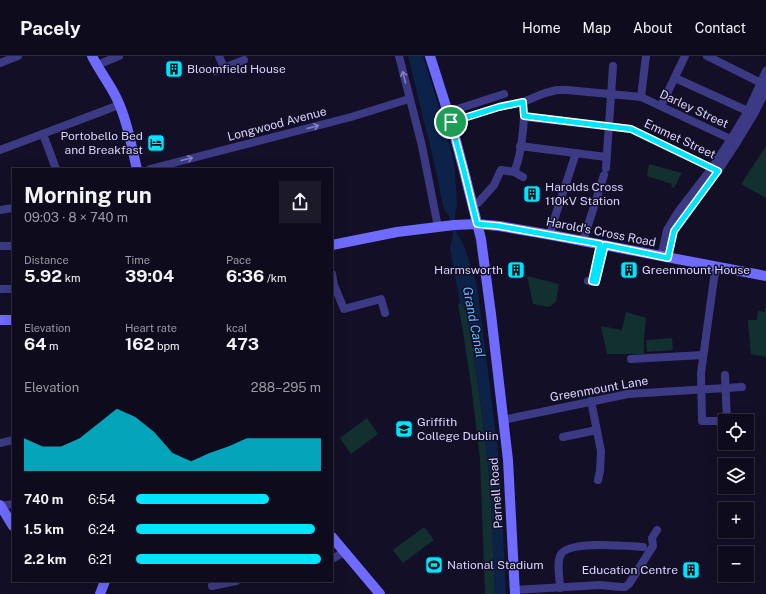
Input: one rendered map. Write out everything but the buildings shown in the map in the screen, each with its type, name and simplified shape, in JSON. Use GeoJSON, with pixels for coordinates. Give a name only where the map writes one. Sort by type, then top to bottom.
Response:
{"type":"FeatureCollection","features":[{"type":"Feature","properties":{"kind":"main road","name":"Parnell Road"},"geometry":{"type":"LineString","coordinates":[[430,56],[451,122],[481,239],[508,468],[514,592]]}},
{"type":"Feature","properties":{"kind":"main road"},"geometry":{"type":"LineString","coordinates":[[94,61],[120,105],[125,120],[136,168]]}},
{"type":"Feature","properties":{"kind":"main road","name":"Harold's Cross Road"},"geometry":{"type":"LineString","coordinates":[[333,245],[386,234],[460,224],[477,224],[499,226],[551,235],[766,276]]}},
{"type":"Feature","properties":{"kind":"main road"},"geometry":{"type":"LineString","coordinates":[[0,320],[12,320]]}},
{"type":"Feature","properties":{"kind":"main road"},"geometry":{"type":"LineString","coordinates":[[1,508],[12,524]]}},
{"type":"Feature","properties":{"kind":"main road"},"geometry":{"type":"LineString","coordinates":[[333,538],[380,594]]}},
{"type":"Feature","properties":{"kind":"main road"},"geometry":{"type":"LineString","coordinates":[[100,594],[105,582]]}},
{"type":"Feature","properties":{"kind":"street"},"geometry":{"type":"LineString","coordinates":[[0,63],[18,56]]}},
{"type":"Feature","properties":{"kind":"street"},"geometry":{"type":"LineString","coordinates":[[94,61],[101,62],[119,56]]}},
{"type":"Feature","properties":{"kind":"street"},"geometry":{"type":"LineString","coordinates":[[219,56],[224,68]]}},
{"type":"Feature","properties":{"kind":"street"},"geometry":{"type":"LineString","coordinates":[[399,56],[442,226]]}},
{"type":"Feature","properties":{"kind":"street"},"geometry":{"type":"LineString","coordinates":[[451,122],[499,107],[523,102],[557,90],[642,97],[646,56]]}},
{"type":"Feature","properties":{"kind":"street"},"geometry":{"type":"LineString","coordinates":[[661,106],[685,56]]}},
{"type":"Feature","properties":{"kind":"street"},"geometry":{"type":"LineString","coordinates":[[706,56],[764,86]]}},
{"type":"Feature","properties":{"kind":"street"},"geometry":{"type":"LineString","coordinates":[[216,71],[244,60]]}},
{"type":"Feature","properties":{"kind":"street"},"geometry":{"type":"LineString","coordinates":[[583,241],[605,172],[613,66]]}},
{"type":"Feature","properties":{"kind":"street"},"geometry":{"type":"LineString","coordinates":[[664,257],[674,231],[734,141],[751,112],[764,86],[766,71]]}},
{"type":"Feature","properties":{"kind":"street"},"geometry":{"type":"LineString","coordinates":[[675,78],[751,112]]}},
{"type":"Feature","properties":{"kind":"street"},"geometry":{"type":"LineString","coordinates":[[448,112],[504,94]]}},
{"type":"Feature","properties":{"kind":"street","name":"Darley Street"},"geometry":{"type":"LineString","coordinates":[[642,97],[734,141]]}},
{"type":"Feature","properties":{"kind":"street","name":"Longwood Avenue"},"geometry":{"type":"LineString","coordinates":[[154,168],[351,117],[410,99]]}},
{"type":"Feature","properties":{"kind":"street"},"geometry":{"type":"LineString","coordinates":[[514,172],[520,146],[524,116],[523,102]]}},
{"type":"Feature","properties":{"kind":"street"},"geometry":{"type":"LineString","coordinates":[[0,150],[120,105]]}},
{"type":"Feature","properties":{"kind":"street","name":"Emmet Street"},"geometry":{"type":"LineString","coordinates":[[524,116],[631,129],[715,169]]}},
{"type":"Feature","properties":{"kind":"street"},"geometry":{"type":"LineString","coordinates":[[43,134],[56,168]]}},
{"type":"Feature","properties":{"kind":"street"},"geometry":{"type":"LineString","coordinates":[[520,146],[606,157]]}},
{"type":"Feature","properties":{"kind":"street"},"geometry":{"type":"LineString","coordinates":[[551,235],[552,226],[576,153]]}},
{"type":"Feature","properties":{"kind":"street"},"geometry":{"type":"LineString","coordinates":[[472,203],[478,203],[484,197],[494,185],[501,170],[514,172],[523,177]]}},
{"type":"Feature","properties":{"kind":"street"},"geometry":{"type":"LineString","coordinates":[[0,210],[12,208]]}},
{"type":"Feature","properties":{"kind":"street"},"geometry":{"type":"LineString","coordinates":[[592,281],[602,245]]}},
{"type":"Feature","properties":{"kind":"street"},"geometry":{"type":"LineString","coordinates":[[0,246],[12,246]]}},
{"type":"Feature","properties":{"kind":"street"},"geometry":{"type":"LineString","coordinates":[[717,267],[714,278],[701,373],[702,421],[727,421],[725,374]]}},
{"type":"Feature","properties":{"kind":"street"},"geometry":{"type":"LineString","coordinates":[[333,280],[344,309],[381,299],[385,313]]}},
{"type":"Feature","properties":{"kind":"street"},"geometry":{"type":"LineString","coordinates":[[0,289],[12,289]]}},
{"type":"Feature","properties":{"kind":"street"},"geometry":{"type":"LineString","coordinates":[[631,359],[703,355]]}},
{"type":"Feature","properties":{"kind":"street","name":"Greenmount Lane"},"geometry":{"type":"LineString","coordinates":[[503,420],[628,394],[742,387]]}},
{"type":"Feature","properties":{"kind":"street"},"geometry":{"type":"LineString","coordinates":[[591,401],[601,451],[598,480]]}},
{"type":"Feature","properties":{"kind":"street"},"geometry":{"type":"LineString","coordinates":[[563,437],[597,430]]}},
{"type":"Feature","properties":{"kind":"street"},"geometry":{"type":"LineString","coordinates":[[0,443],[12,440]]}},
{"type":"Feature","properties":{"kind":"street"},"geometry":{"type":"LineString","coordinates":[[1,508],[12,504]]}},
{"type":"Feature","properties":{"kind":"street"},"geometry":{"type":"LineString","coordinates":[[514,592],[600,586],[625,587],[629,584],[653,546],[652,538],[657,530]]}},
{"type":"Feature","properties":{"kind":"street"},"geometry":{"type":"LineString","coordinates":[[560,588],[559,561],[561,554],[565,550],[572,547],[586,545],[643,547]]}},
{"type":"Feature","properties":{"kind":"street"},"geometry":{"type":"LineString","coordinates":[[333,558],[344,552]]}},
{"type":"Feature","properties":{"kind":"street"},"geometry":{"type":"LineString","coordinates":[[211,587],[232,582]]}},
{"type":"Feature","properties":{"kind":"green space"},"geometry":{"type":"Polygon","coordinates":[[[766,146],[766,198],[741,184],[766,146]]]}},
{"type":"Feature","properties":{"kind":"green space"},"geometry":{"type":"Polygon","coordinates":[[[649,164],[682,173],[674,188],[671,187],[672,184],[647,176],[649,164]]]}},
{"type":"Feature","properties":{"kind":"green space"},"geometry":{"type":"Polygon","coordinates":[[[527,276],[559,284],[556,302],[549,307],[533,304],[527,276]]]}},
{"type":"Feature","properties":{"kind":"green space"},"geometry":{"type":"Polygon","coordinates":[[[460,303],[467,312],[467,321],[472,342],[482,414],[490,483],[495,594],[485,594],[480,459],[471,384],[458,304],[460,303]]]}},
{"type":"Feature","properties":{"kind":"green space"},"geometry":{"type":"Polygon","coordinates":[[[765,308],[766,357],[751,354],[748,323],[748,320],[757,320],[758,311],[765,312],[765,308]]]}},
{"type":"Feature","properties":{"kind":"green space"},"geometry":{"type":"Polygon","coordinates":[[[626,312],[646,318],[644,354],[607,354],[601,326],[622,330],[626,312]]]}},
{"type":"Feature","properties":{"kind":"green space"},"geometry":{"type":"Polygon","coordinates":[[[672,338],[673,350],[647,352],[646,340],[672,338]]]}},
{"type":"Feature","properties":{"kind":"green space"},"geometry":{"type":"Polygon","coordinates":[[[367,418],[378,434],[351,454],[340,438],[367,418]]]}},
{"type":"Feature","properties":{"kind":"green space"},"geometry":{"type":"Polygon","coordinates":[[[424,527],[434,540],[403,563],[393,550],[424,527]]]}},
{"type":"Feature","properties":{"kind":"water","name":"Grand Canal"},"geometry":{"type":"Polygon","coordinates":[[[408,56],[423,56],[443,120],[454,162],[457,203],[455,216],[457,234],[463,243],[477,285],[500,466],[506,594],[495,594],[490,483],[482,414],[472,342],[467,321],[467,312],[460,303],[450,248],[453,234],[449,215],[444,210],[408,56]]]}},
{"type":"Feature","properties":{"kind":"place","name":"Bloomfield House"},"geometry":{"type":"Point","coordinates":[174,69]}},
{"type":"Feature","properties":{"kind":"place","name":"Portobello Bed and Breakfast"},"geometry":{"type":"Point","coordinates":[156,143]}},
{"type":"Feature","properties":{"kind":"place","name":"Harolds Cross 110kV Station"},"geometry":{"type":"Point","coordinates":[532,194]}},
{"type":"Feature","properties":{"kind":"place","name":"Harmsworth"},"geometry":{"type":"Point","coordinates":[516,270]}},
{"type":"Feature","properties":{"kind":"place","name":"Greenmount House"},"geometry":{"type":"Point","coordinates":[629,270]}},
{"type":"Feature","properties":{"kind":"place","name":"Griffith College Dublin"},"geometry":{"type":"Point","coordinates":[404,429]}},
{"type":"Feature","properties":{"kind":"place","name":"National Stadium"},"geometry":{"type":"Point","coordinates":[434,565]}},
{"type":"Feature","properties":{"kind":"place","name":"Education Centre"},"geometry":{"type":"Point","coordinates":[691,570]}},
{"type":"Feature","properties":{"kind":"route"},"geometry":{"type":"LineString","coordinates":[[523,102],[524,116],[631,129],[718,171],[674,231],[668,251],[668,258],[605,245],[596,282],[592,281],[600,244],[499,226],[477,224],[451,122],[499,107],[523,102]]}}]}
